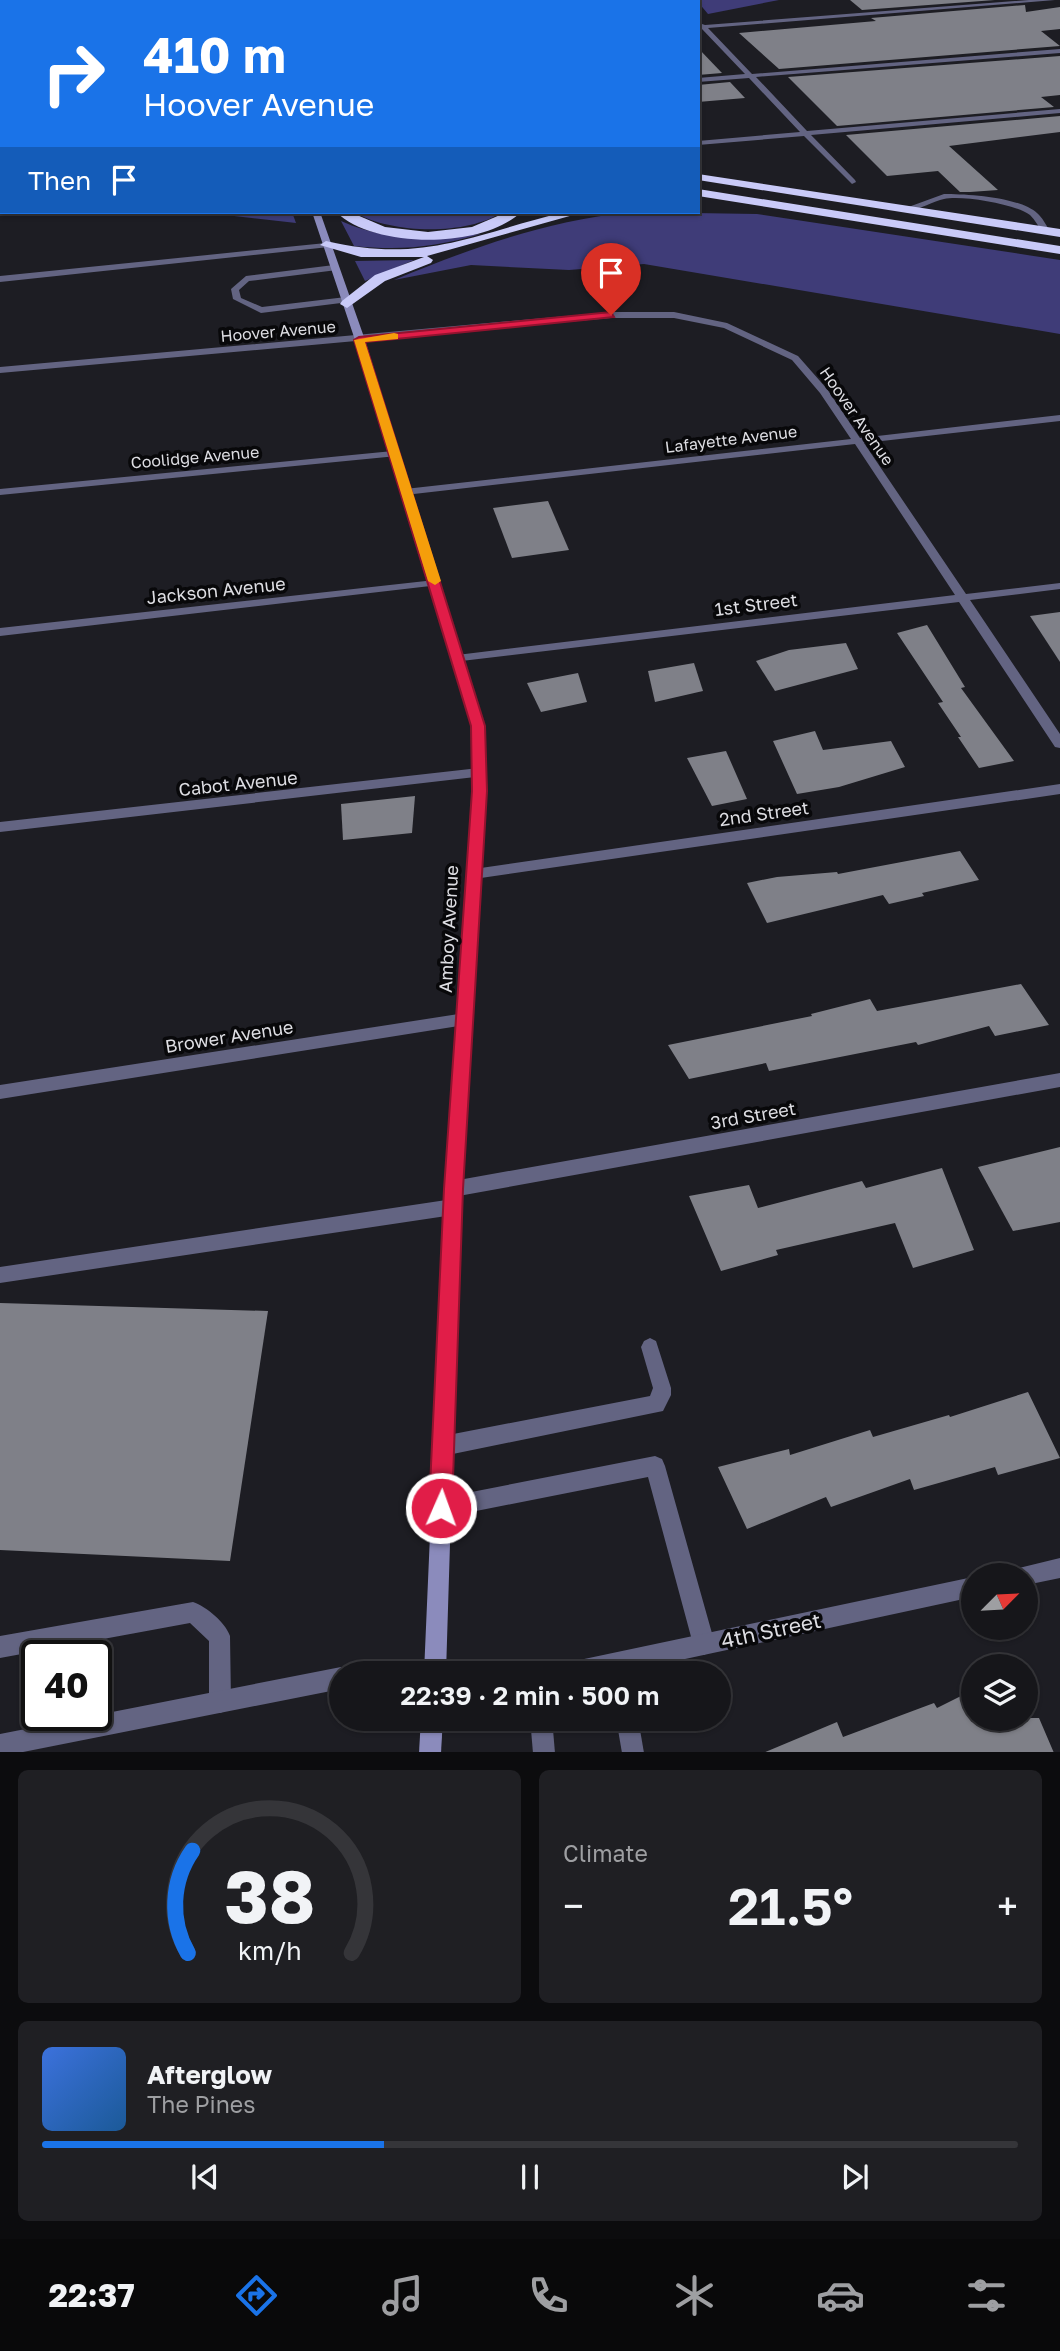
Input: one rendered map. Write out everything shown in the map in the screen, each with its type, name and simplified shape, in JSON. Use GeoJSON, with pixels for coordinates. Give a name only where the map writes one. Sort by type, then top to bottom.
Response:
{"type":"FeatureCollection","features":[{"type":"Feature","properties":{"kind":"highway"},"geometry":{"type":"LineString","coordinates":[[700,177],[1060,233]]}},
{"type":"Feature","properties":{"kind":"highway"},"geometry":{"type":"LineString","coordinates":[[700,192],[1060,250]]}},
{"type":"Feature","properties":{"kind":"highway"},"geometry":{"type":"LineString","coordinates":[[700,204],[772,204]]}},
{"type":"Feature","properties":{"kind":"highway"},"geometry":{"type":"LineString","coordinates":[[345,214],[358,223],[387,232],[428,235],[480,228],[511,214]]}},
{"type":"Feature","properties":{"kind":"highway"},"geometry":{"type":"LineString","coordinates":[[346,302],[380,278],[451,251],[569,214]]}},
{"type":"Feature","properties":{"kind":"highway"},"geometry":{"type":"LineString","coordinates":[[326,245],[370,255],[451,251]]}},
{"type":"Feature","properties":{"kind":"street"},"geometry":{"type":"LineString","coordinates":[[700,25],[1052,0]]}},
{"type":"Feature","properties":{"kind":"street"},"geometry":{"type":"LineString","coordinates":[[700,25],[852,182]]}},
{"type":"Feature","properties":{"kind":"street"},"geometry":{"type":"LineString","coordinates":[[700,80],[1060,51]]}},
{"type":"Feature","properties":{"kind":"street"},"geometry":{"type":"LineString","coordinates":[[700,143],[1060,111]]}},
{"type":"Feature","properties":{"kind":"street"},"geometry":{"type":"LineString","coordinates":[[907,209],[952,195],[1022,207],[1035,215],[1046,231]]}},
{"type":"Feature","properties":{"kind":"street","name":"Amboy Avenue"},"geometry":{"type":"LineString","coordinates":[[317,214],[359,340],[478,726],[480,773],[453,1198],[435,1661]]}},
{"type":"Feature","properties":{"kind":"street"},"geometry":{"type":"LineString","coordinates":[[0,279],[326,245]]}},
{"type":"Feature","properties":{"kind":"street"},"geometry":{"type":"LineString","coordinates":[[334,268],[246,279],[235,289],[237,299],[261,310],[346,302]]}},
{"type":"Feature","properties":{"kind":"street","name":"Hoover Avenue"},"geometry":{"type":"LineString","coordinates":[[0,370],[359,340],[611,315],[687,317],[727,326],[794,358],[824,391],[1060,744]]}},
{"type":"Feature","properties":{"kind":"street","name":"Lafayette Avenue"},"geometry":{"type":"LineString","coordinates":[[405,492],[1060,418]]}},
{"type":"Feature","properties":{"kind":"street","name":"Coolidge Avenue"},"geometry":{"type":"LineString","coordinates":[[0,492],[394,454]]}},
{"type":"Feature","properties":{"kind":"street","name":"Jackson Avenue"},"geometry":{"type":"LineString","coordinates":[[0,632],[435,583]]}},
{"type":"Feature","properties":{"kind":"street","name":"1st Street"},"geometry":{"type":"LineString","coordinates":[[457,659],[1060,586]]}},
{"type":"Feature","properties":{"kind":"street","name":"Cabot Avenue"},"geometry":{"type":"LineString","coordinates":[[0,827],[480,773]]}},
{"type":"Feature","properties":{"kind":"street","name":"2nd Street"},"geometry":{"type":"LineString","coordinates":[[474,874],[1060,789]]}},
{"type":"Feature","properties":{"kind":"street","name":"Brower Avenue"},"geometry":{"type":"LineString","coordinates":[[0,1092],[465,1018]]}},
{"type":"Feature","properties":{"kind":"street","name":"3rd Street"},"geometry":{"type":"LineString","coordinates":[[0,1275],[453,1198],[1060,1080]]}},
{"type":"Feature","properties":{"kind":"street"},"geometry":{"type":"LineString","coordinates":[[443,1446],[656,1404],[662,1395],[662,1388],[650,1347]]}},
{"type":"Feature","properties":{"kind":"street"},"geometry":{"type":"LineString","coordinates":[[441,1508],[655,1466],[704,1644]]}},
{"type":"Feature","properties":{"kind":"street"},"geometry":{"type":"LineString","coordinates":[[1038,1573],[1060,1568]]}},
{"type":"Feature","properties":{"kind":"street","name":"4th Street"},"geometry":{"type":"LineString","coordinates":[[643,1661],[704,1644],[961,1590]]}},
{"type":"Feature","properties":{"kind":"street"},"geometry":{"type":"LineString","coordinates":[[0,1647],[193,1612],[220,1636],[220,1702]]}},
{"type":"Feature","properties":{"kind":"street"},"geometry":{"type":"LineString","coordinates":[[0,1745],[329,1680]]}},
{"type":"Feature","properties":{"kind":"street"},"geometry":{"type":"LineString","coordinates":[[429,1752],[431,1731]]}},
{"type":"Feature","properties":{"kind":"street"},"geometry":{"type":"LineString","coordinates":[[542,1731],[544,1752]]}},
{"type":"Feature","properties":{"kind":"street"},"geometry":{"type":"LineString","coordinates":[[629,1731],[633,1752]]}},
{"type":"Feature","properties":{"kind":"shaded area"},"geometry":{"type":"Polygon","coordinates":[[[700,0],[779,0],[708,14],[700,4],[700,0]]]}},
{"type":"Feature","properties":{"kind":"shaded area"},"geometry":{"type":"Polygon","coordinates":[[[217,214],[293,214],[296,223],[217,214]]]}},
{"type":"Feature","properties":{"kind":"shaded area"},"geometry":{"type":"Polygon","coordinates":[[[358,214],[498,214],[469,225],[428,229],[387,225],[358,214]]]}},
{"type":"Feature","properties":{"kind":"shaded area"},"geometry":{"type":"Polygon","coordinates":[[[757,214],[1060,260],[1060,334],[644,264],[569,270],[471,265],[394,280],[509,237],[598,216],[757,214]]]}},
{"type":"Feature","properties":{"kind":"shaded area"},"geometry":{"type":"Polygon","coordinates":[[[341,221],[393,236],[481,234],[418,247],[354,246],[341,221]]]}},
{"type":"Feature","properties":{"kind":"shaded area"},"geometry":{"type":"Polygon","coordinates":[[[414,260],[365,281],[355,261],[414,260]]]}},
{"type":"Feature","properties":{"kind":"building"},"geometry":{"type":"Polygon","coordinates":[[[850,0],[995,0],[862,10],[850,0]]]}},
{"type":"Feature","properties":{"kind":"building"},"geometry":{"type":"Polygon","coordinates":[[[1025,5],[1026,12],[1060,7],[1060,29],[1041,31],[1060,46],[779,69],[739,33],[876,21],[871,18],[1025,5]]]}},
{"type":"Feature","properties":{"kind":"building"},"geometry":{"type":"Polygon","coordinates":[[[700,50],[722,73],[700,75],[700,50]]]}},
{"type":"Feature","properties":{"kind":"building"},"geometry":{"type":"Polygon","coordinates":[[[1060,56],[1060,95],[1041,97],[1054,107],[837,126],[788,77],[1060,56]]]}},
{"type":"Feature","properties":{"kind":"building"},"geometry":{"type":"Polygon","coordinates":[[[730,82],[745,98],[700,102],[700,85],[730,82]]]}},
{"type":"Feature","properties":{"kind":"building"},"geometry":{"type":"Polygon","coordinates":[[[1060,116],[1060,132],[949,146],[998,190],[960,192],[938,171],[887,176],[846,135],[1060,116]]]}},
{"type":"Feature","properties":{"kind":"building"},"geometry":{"type":"Polygon","coordinates":[[[548,501],[569,550],[512,558],[493,508],[548,501]]]}},
{"type":"Feature","properties":{"kind":"building"},"geometry":{"type":"Polygon","coordinates":[[[1060,612],[1060,662],[1030,616],[1060,612]]]}},
{"type":"Feature","properties":{"kind":"building"},"geometry":{"type":"Polygon","coordinates":[[[927,625],[965,687],[961,688],[1014,761],[979,768],[958,737],[961,737],[938,703],[943,702],[897,633],[927,625]]]}},
{"type":"Feature","properties":{"kind":"building"},"geometry":{"type":"Polygon","coordinates":[[[846,643],[858,669],[775,691],[756,661],[789,650],[846,643]]]}},
{"type":"Feature","properties":{"kind":"building"},"geometry":{"type":"Polygon","coordinates":[[[694,663],[703,691],[655,702],[648,671],[694,663]]]}},
{"type":"Feature","properties":{"kind":"building"},"geometry":{"type":"Polygon","coordinates":[[[578,673],[587,702],[541,712],[527,683],[578,673]]]}},
{"type":"Feature","properties":{"kind":"building"},"geometry":{"type":"Polygon","coordinates":[[[815,731],[823,750],[891,741],[905,767],[839,787],[797,794],[773,741],[815,731]]]}},
{"type":"Feature","properties":{"kind":"building"},"geometry":{"type":"Polygon","coordinates":[[[726,751],[747,799],[712,806],[687,758],[726,751]]]}},
{"type":"Feature","properties":{"kind":"building"},"geometry":{"type":"Polygon","coordinates":[[[415,796],[412,833],[343,840],[341,804],[415,796]]]}},
{"type":"Feature","properties":{"kind":"building"},"geometry":{"type":"Polygon","coordinates":[[[960,851],[979,880],[922,893],[924,896],[889,904],[883,895],[767,923],[747,883],[777,877],[838,874],[960,851]]]}},
{"type":"Feature","properties":{"kind":"building"},"geometry":{"type":"Polygon","coordinates":[[[1021,984],[1049,1025],[995,1036],[989,1026],[918,1045],[916,1042],[769,1071],[766,1063],[689,1079],[668,1045],[812,1016],[811,1014],[870,999],[877,1011],[1021,984]]]}},
{"type":"Feature","properties":{"kind":"building"},"geometry":{"type":"Polygon","coordinates":[[[1060,1147],[1060,1222],[1013,1231],[978,1167],[1060,1147]]]}},
{"type":"Feature","properties":{"kind":"building"},"geometry":{"type":"Polygon","coordinates":[[[942,1168],[974,1250],[913,1268],[895,1223],[776,1250],[778,1255],[721,1271],[689,1196],[749,1185],[758,1208],[862,1181],[866,1188],[942,1168]]]}},
{"type":"Feature","properties":{"kind":"building"},"geometry":{"type":"Polygon","coordinates":[[[0,1303],[268,1311],[230,1561],[0,1550],[0,1303]]]}},
{"type":"Feature","properties":{"kind":"building"},"geometry":{"type":"Polygon","coordinates":[[[1028,1392],[1060,1458],[998,1475],[995,1467],[914,1490],[910,1479],[831,1507],[826,1497],[747,1529],[718,1467],[789,1449],[790,1455],[870,1430],[873,1437],[949,1415],[950,1417],[1028,1392]]]}},
{"type":"Feature","properties":{"kind":"building"},"geometry":{"type":"Polygon","coordinates":[[[961,1696],[961,1731],[1038,1731],[1039,1718],[1054,1752],[765,1752],[837,1722],[843,1737],[934,1703],[937,1708],[961,1696]]]}},
{"type":"Feature","properties":{"kind":"slow traffic"},"geometry":{"type":"LineString","coordinates":[[394,336],[359,340],[435,581]]}},
{"type":"Feature","properties":{"kind":"route"},"geometry":{"type":"LineString","coordinates":[[441,1508],[453,1189],[480,791],[478,726],[359,340],[611,315]]}}]}
